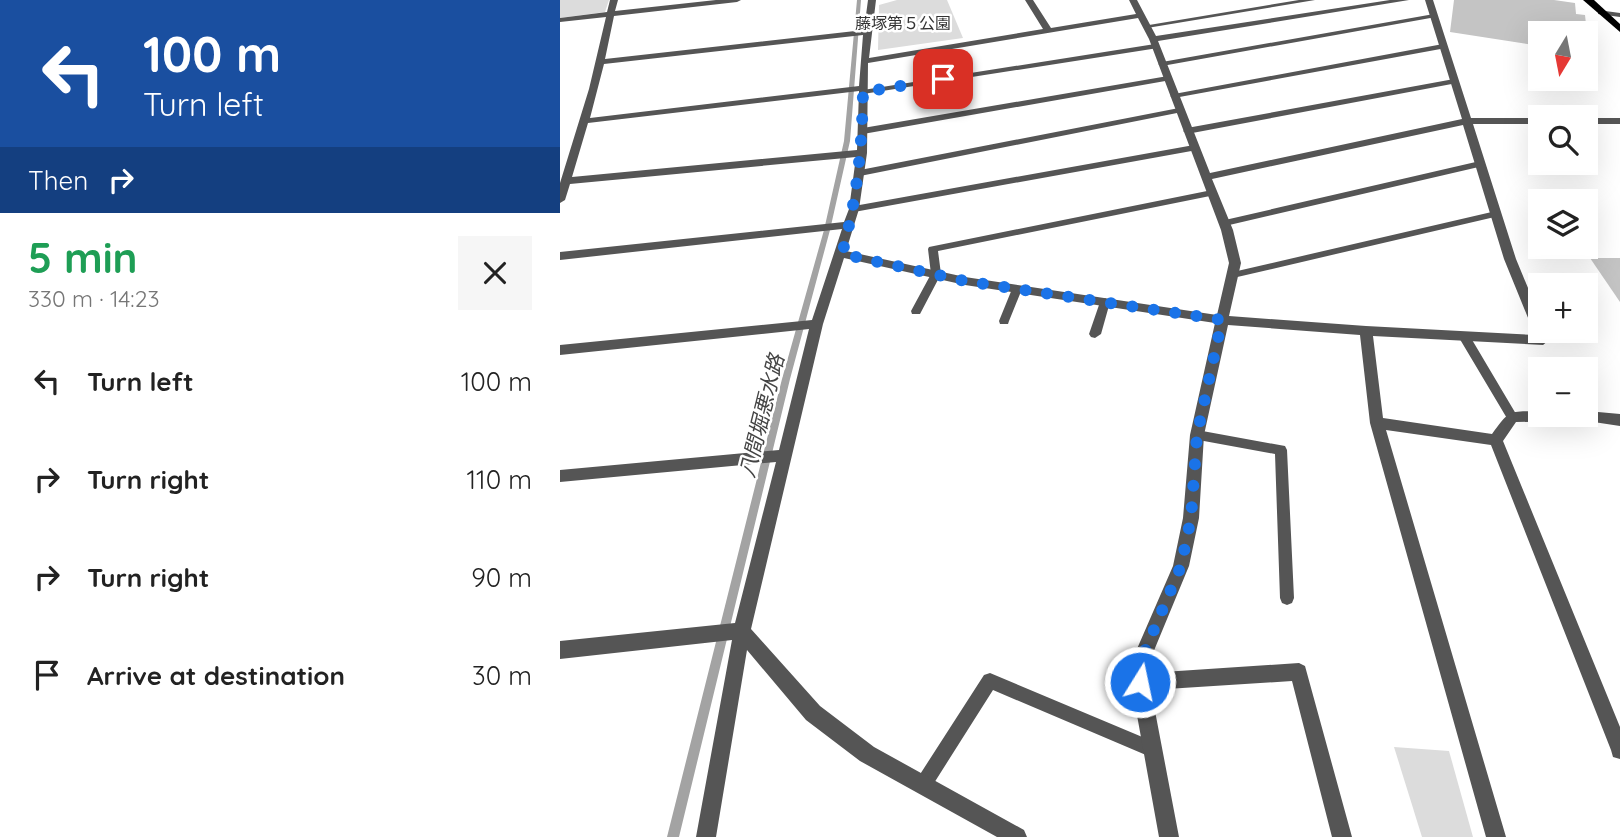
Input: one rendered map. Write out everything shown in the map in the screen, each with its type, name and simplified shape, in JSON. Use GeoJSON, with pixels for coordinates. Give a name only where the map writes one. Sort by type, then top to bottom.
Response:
{"type":"FeatureCollection","features":[{"type":"Feature","properties":{"kind":"main road"},"geometry":{"type":"LineString","coordinates":[[1588,0],[1620,29]]}},
{"type":"Feature","properties":{"kind":"street"},"geometry":{"type":"LineString","coordinates":[[560,200],[585,121],[614,0]]}},
{"type":"Feature","properties":{"kind":"street"},"geometry":{"type":"LineString","coordinates":[[560,20],[737,0]]}},
{"type":"Feature","properties":{"kind":"street"},"geometry":{"type":"LineString","coordinates":[[706,837],[742,631],[817,324],[855,209],[862,153],[864,61],[872,1],[885,0]]}},
{"type":"Feature","properties":{"kind":"street"},"geometry":{"type":"LineString","coordinates":[[1029,0],[1048,30]]}},
{"type":"Feature","properties":{"kind":"street"},"geometry":{"type":"LineString","coordinates":[[1133,0],[1154,42],[1225,223],[1236,263],[1197,435],[1191,518],[1181,566],[1139,665],[1169,837]]}},
{"type":"Feature","properties":{"kind":"street"},"geometry":{"type":"LineString","coordinates":[[1154,42],[1405,0]]}},
{"type":"Feature","properties":{"kind":"street"},"geometry":{"type":"LineString","coordinates":[[842,254],[936,275],[1222,320],[1544,340],[1510,259],[1429,0]]}},
{"type":"Feature","properties":{"kind":"street"},"geometry":{"type":"LineString","coordinates":[[1601,12],[1620,15]]}},
{"type":"Feature","properties":{"kind":"street"},"geometry":{"type":"LineString","coordinates":[[864,61],[1142,15]]}},
{"type":"Feature","properties":{"kind":"street"},"geometry":{"type":"LineString","coordinates":[[600,62],[868,32]]}},
{"type":"Feature","properties":{"kind":"street"},"geometry":{"type":"LineString","coordinates":[[585,121],[863,90]]}},
{"type":"Feature","properties":{"kind":"street"},"geometry":{"type":"LineString","coordinates":[[1206,177],[1467,121],[1528,121]]}},
{"type":"Feature","properties":{"kind":"street"},"geometry":{"type":"LineString","coordinates":[[1598,121],[1620,121]]}},
{"type":"Feature","properties":{"kind":"street"},"geometry":{"type":"LineString","coordinates":[[566,181],[862,153]]}},
{"type":"Feature","properties":{"kind":"street"},"geometry":{"type":"LineString","coordinates":[[560,256],[850,225]]}},
{"type":"Feature","properties":{"kind":"street"},"geometry":{"type":"LineString","coordinates":[[560,350],[817,324]]}},
{"type":"Feature","properties":{"kind":"street"},"geometry":{"type":"LineString","coordinates":[[1366,331],[1377,423],[1496,837]]}},
{"type":"Feature","properties":{"kind":"street"},"geometry":{"type":"LineString","coordinates":[[1496,440],[1512,417],[1587,416],[1620,420]]}},
{"type":"Feature","properties":{"kind":"street"},"geometry":{"type":"LineString","coordinates":[[1377,423],[1496,440]]}},
{"type":"Feature","properties":{"kind":"street"},"geometry":{"type":"LineString","coordinates":[[1496,440],[1620,750]]}},
{"type":"Feature","properties":{"kind":"street"},"geometry":{"type":"LineString","coordinates":[[560,476],[786,456]]}},
{"type":"Feature","properties":{"kind":"street"},"geometry":{"type":"LineString","coordinates":[[560,650],[742,631]]}},
{"type":"Feature","properties":{"kind":"street"},"geometry":{"type":"LineString","coordinates":[[742,631],[813,713],[867,754],[1017,837]]}},
{"type":"Feature","properties":{"kind":"street"},"geometry":{"type":"LineString","coordinates":[[1140,682],[1299,672],[1342,837]]}},
{"type":"Feature","properties":{"kind":"lane"},"geometry":{"type":"LineString","coordinates":[[1147,26],[1312,0]]}},
{"type":"Feature","properties":{"kind":"lane"},"geometry":{"type":"LineString","coordinates":[[1162,64],[1434,16]]}},
{"type":"Feature","properties":{"kind":"lane"},"geometry":{"type":"LineString","coordinates":[[863,90],[1154,42]]}},
{"type":"Feature","properties":{"kind":"lane"},"geometry":{"type":"LineString","coordinates":[[1174,96],[1443,46]]}},
{"type":"Feature","properties":{"kind":"lane"},"geometry":{"type":"LineString","coordinates":[[863,131],[1168,78]]}},
{"type":"Feature","properties":{"kind":"lane"},"geometry":{"type":"LineString","coordinates":[[1187,131],[1454,81]]}},
{"type":"Feature","properties":{"kind":"lane"},"geometry":{"type":"LineString","coordinates":[[860,173],[1179,110]]}},
{"type":"Feature","properties":{"kind":"lane"},"geometry":{"type":"LineString","coordinates":[[855,209],[1194,148]]}},
{"type":"Feature","properties":{"kind":"lane"},"geometry":{"type":"LineString","coordinates":[[1225,223],[1480,164]]}},
{"type":"Feature","properties":{"kind":"lane"},"geometry":{"type":"LineString","coordinates":[[916,311],[936,275],[933,250],[1212,193]]}},
{"type":"Feature","properties":{"kind":"lane"},"geometry":{"type":"LineString","coordinates":[[1233,275],[1496,214]]}},
{"type":"Feature","properties":{"kind":"lane"},"geometry":{"type":"LineString","coordinates":[[1003,321],[1017,289]]}},
{"type":"Feature","properties":{"kind":"lane"},"geometry":{"type":"LineString","coordinates":[[1094,334],[1105,302]]}},
{"type":"Feature","properties":{"kind":"lane"},"geometry":{"type":"LineString","coordinates":[[1464,336],[1512,417]]}},
{"type":"Feature","properties":{"kind":"lane"},"geometry":{"type":"LineString","coordinates":[[1197,435],[1281,450],[1287,598]]}},
{"type":"Feature","properties":{"kind":"lane"},"geometry":{"type":"LineString","coordinates":[[923,785],[990,681],[1153,750]]}},
{"type":"Feature","properties":{"kind":"green space"},"geometry":{"type":"Polygon","coordinates":[[[560,0],[609,0],[605,12],[560,18],[560,0]]]}},
{"type":"Feature","properties":{"kind":"green space","name":"藤塚第５公園"},"geometry":{"type":"Polygon","coordinates":[[[897,0],[947,0],[963,38],[878,50],[879,5],[897,0]]]}},
{"type":"Feature","properties":{"kind":"green space"},"geometry":{"type":"Polygon","coordinates":[[[1394,747],[1449,751],[1473,837],[1422,837],[1394,747]]]}},
{"type":"Feature","properties":{"kind":"building"},"geometry":{"type":"Polygon","coordinates":[[[1454,0],[1554,0],[1575,3],[1576,14],[1585,15],[1586,21],[1528,21],[1528,44],[1450,32],[1454,0]]]}},
{"type":"Feature","properties":{"kind":"building"},"geometry":{"type":"Polygon","coordinates":[[[1620,258],[1620,302],[1591,259],[1620,258]]]}},
{"type":"Feature","properties":{"kind":"waterway","name":"八間堀悪水路"},"geometry":{"type":"LineString","coordinates":[[673,837],[786,379],[827,230],[847,141],[859,0]]}},
{"type":"Feature","properties":{"kind":"route"},"geometry":{"type":"LineString","coordinates":[[943,79],[863,92],[862,153],[855,209],[842,254],[965,281],[1222,320],[1197,435],[1191,518],[1181,566],[1139,665],[1140,682]]}}]}
